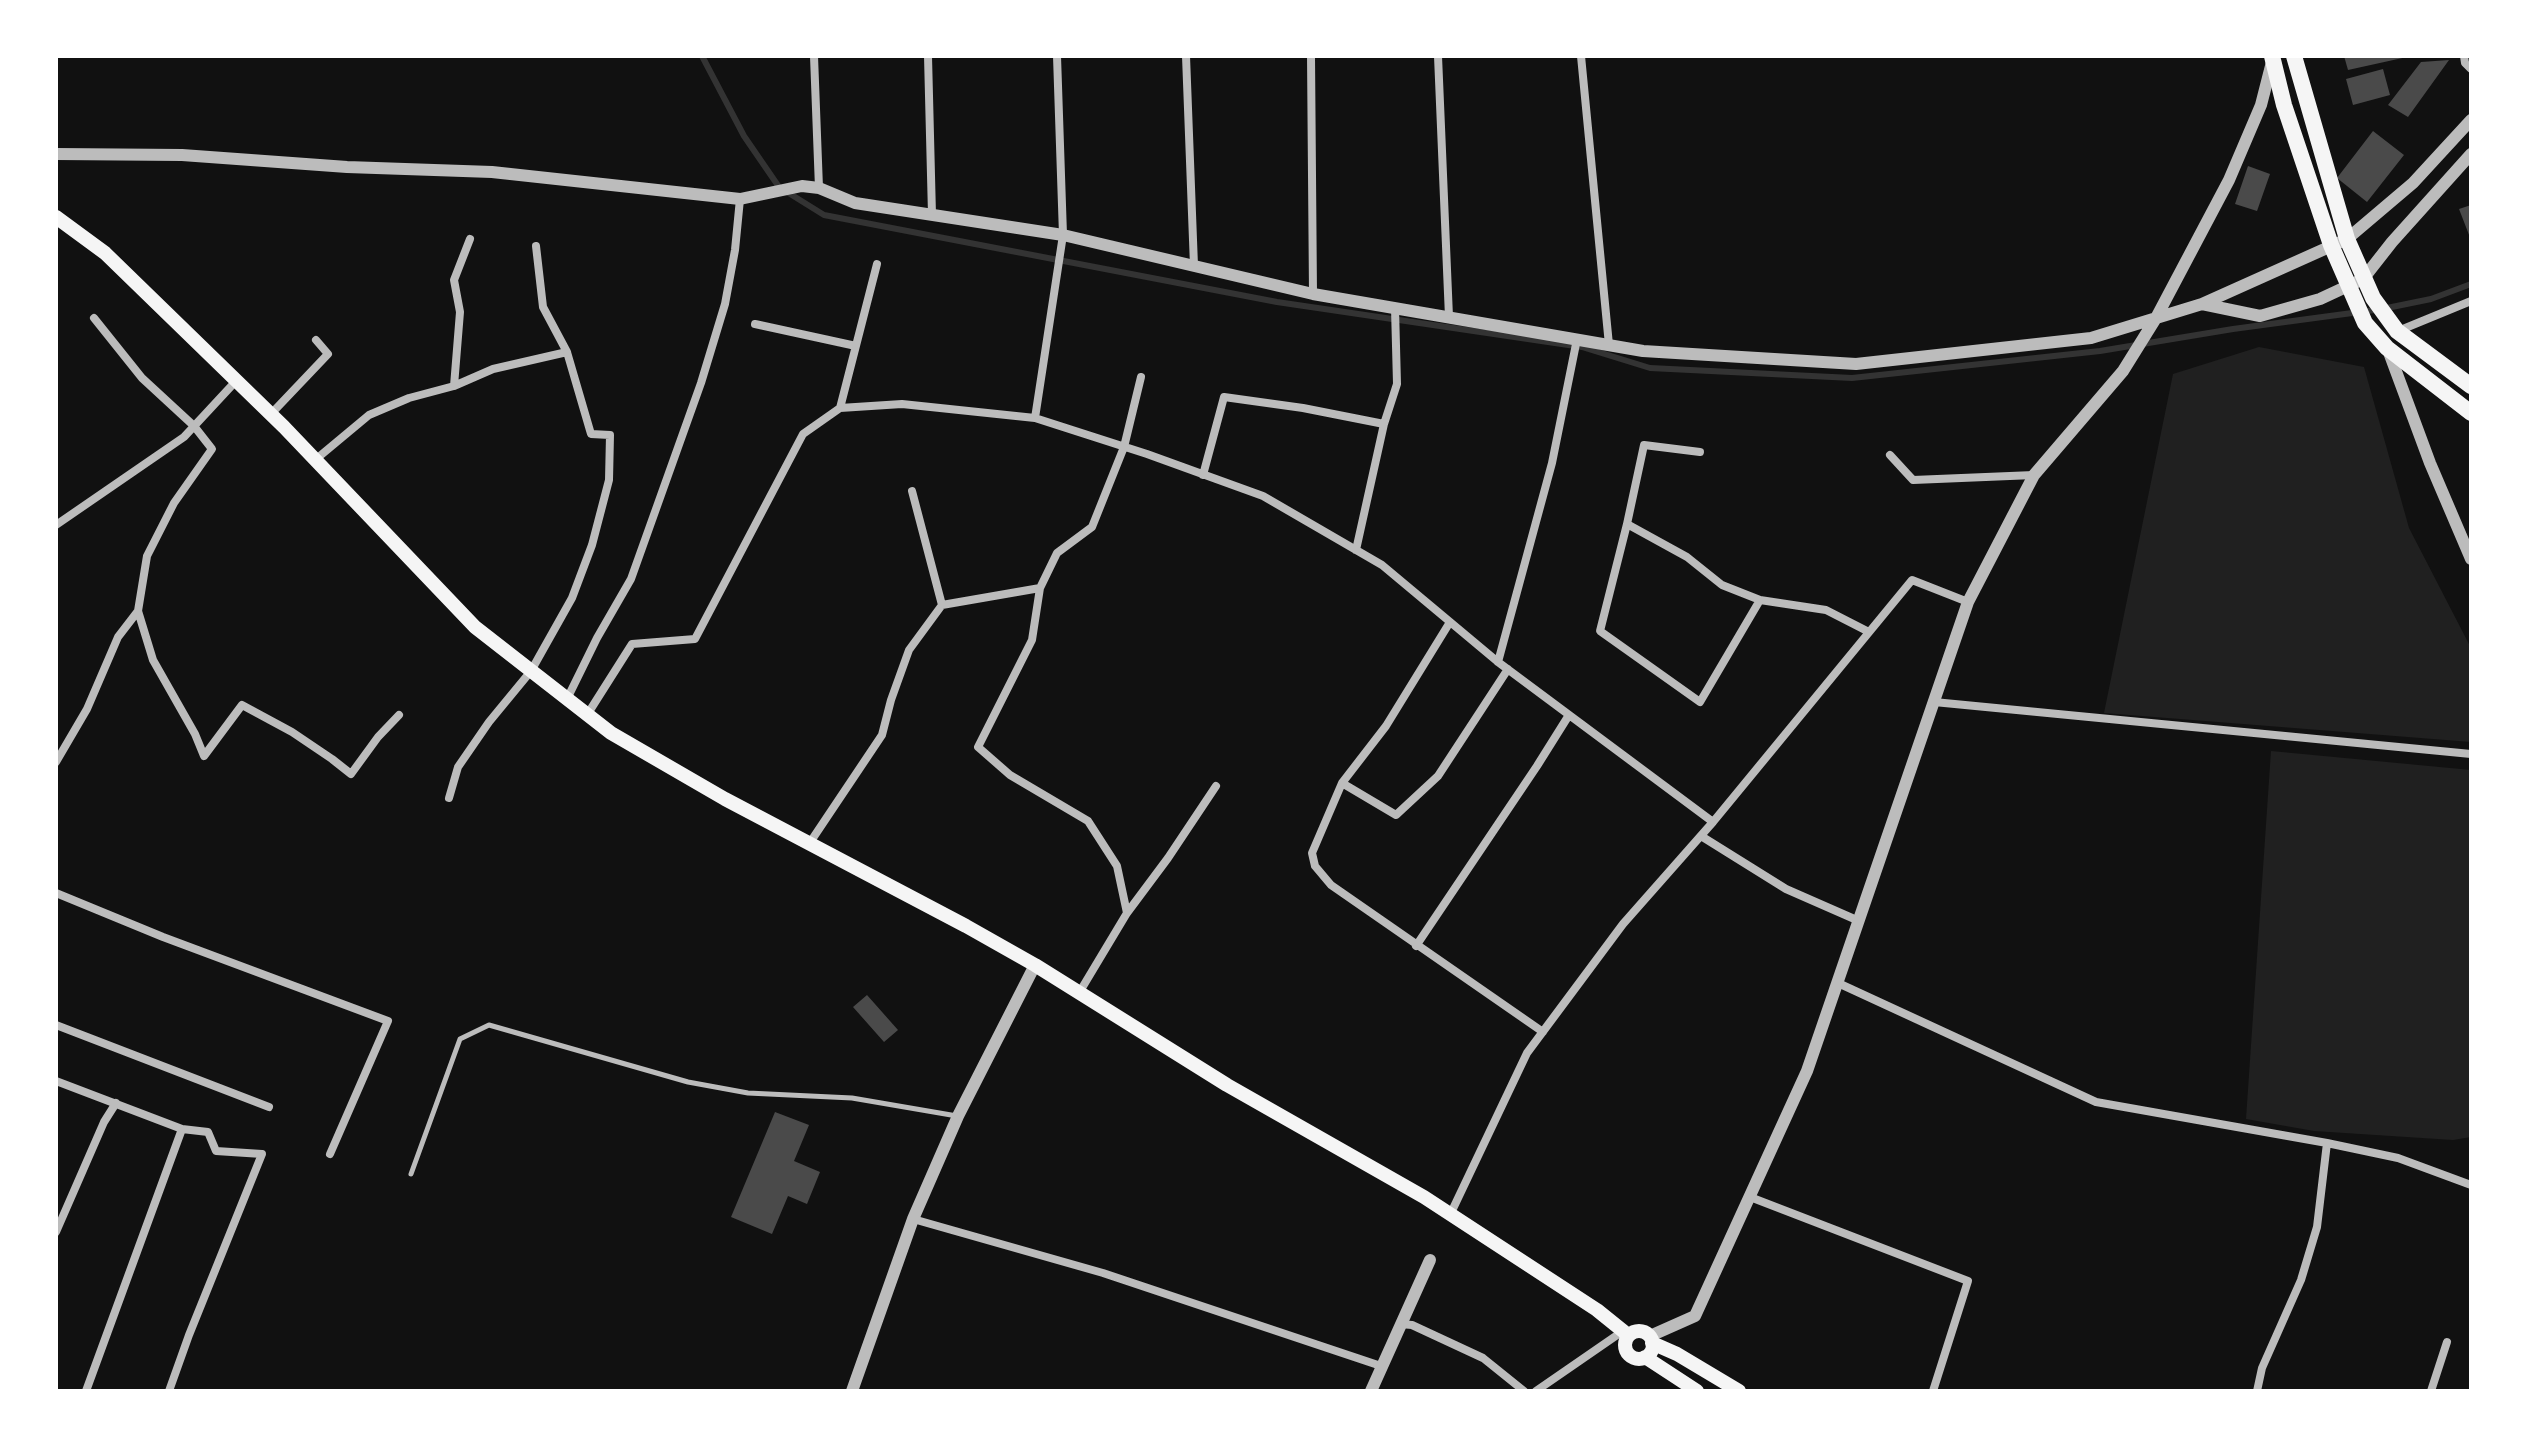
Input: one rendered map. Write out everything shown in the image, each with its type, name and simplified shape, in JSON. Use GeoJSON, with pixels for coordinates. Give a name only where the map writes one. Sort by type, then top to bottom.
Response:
{"type":"FeatureCollection","features":[{"type":"Feature","properties":{"kind":"main road"},"geometry":{"type":"LineString","coordinates":[[2294,56],[2339,242]]}},
{"type":"Feature","properties":{"kind":"main road"},"geometry":{"type":"LineString","coordinates":[[2272,57],[2284,105],[2356,282],[2356,302],[2364,321],[2387,348],[2471,413]]}},
{"type":"Feature","properties":{"kind":"main road"},"geometry":{"type":"LineString","coordinates":[[56,216],[105,253],[236,381],[475,627],[624,741],[725,799],[1035,965],[1227,1085],[1424,1197],[1597,1310],[1626,1333],[1637,1331],[1739,1391]]}},
{"type":"Feature","properties":{"kind":"main road"},"geometry":{"type":"LineString","coordinates":[[2356,282],[2375,300],[2392,324],[2471,386]]}},
{"type":"Feature","properties":{"kind":"main road"},"geometry":{"type":"LineString","coordinates":[[1626,1333],[1627,1352],[1633,1358],[1645,1357],[1697,1391]]}},
{"type":"Feature","properties":{"kind":"main road"},"geometry":{"type":"LineString","coordinates":[[1645,1357],[1652,1350],[1651,1340]]}},
{"type":"Feature","properties":{"kind":"street"},"geometry":{"type":"LineString","coordinates":[[814,56],[819,188]]}},
{"type":"Feature","properties":{"kind":"street"},"geometry":{"type":"LineString","coordinates":[[928,56],[932,215]]}},
{"type":"Feature","properties":{"kind":"street"},"geometry":{"type":"LineString","coordinates":[[1035,418],[1063,235],[1057,56]]}},
{"type":"Feature","properties":{"kind":"street"},"geometry":{"type":"LineString","coordinates":[[1186,56],[1194,266]]}},
{"type":"Feature","properties":{"kind":"street"},"geometry":{"type":"LineString","coordinates":[[1311,56],[1313,294]]}},
{"type":"Feature","properties":{"kind":"street"},"geometry":{"type":"LineString","coordinates":[[1438,56],[1449,317]]}},
{"type":"Feature","properties":{"kind":"street"},"geometry":{"type":"LineString","coordinates":[[1581,56],[1609,345]]}},
{"type":"Feature","properties":{"kind":"street"},"geometry":{"type":"LineString","coordinates":[[2464,56],[2465,63],[2471,69]]}},
{"type":"Feature","properties":{"kind":"street"},"geometry":{"type":"LineString","coordinates":[[1651,1340],[1695,1316],[1807,1071],[1968,602],[2034,475],[2123,371],[2156,318],[2229,180],[2261,105],[2272,57]]}},
{"type":"Feature","properties":{"kind":"street"},"geometry":{"type":"LineString","coordinates":[[56,154],[182,155],[347,167],[492,172],[740,199],[802,186],[819,188],[855,203],[1063,235],[1313,294],[1576,341],[1643,351],[1856,364],[2091,338],[2202,304],[2339,242],[2413,183],[2471,120]]}},
{"type":"Feature","properties":{"kind":"street"},"geometry":{"type":"LineString","coordinates":[[2202,304],[2260,316],[2320,299],[2356,282],[2471,154]]}},
{"type":"Feature","properties":{"kind":"street"},"geometry":{"type":"LineString","coordinates":[[567,699],[631,579],[701,383],[725,304],[740,199]]}},
{"type":"Feature","properties":{"kind":"street"},"geometry":{"type":"LineString","coordinates":[[454,386],[460,312],[454,280],[470,239]]}},
{"type":"Feature","properties":{"kind":"street"},"geometry":{"type":"LineString","coordinates":[[449,798],[458,767],[489,722],[531,671],[572,598],[592,545],[609,480],[610,435],[591,434],[567,352],[543,307],[536,246]]}},
{"type":"Feature","properties":{"kind":"street"},"geometry":{"type":"LineString","coordinates":[[840,408],[877,264]]}},
{"type":"Feature","properties":{"kind":"street"},"geometry":{"type":"LineString","coordinates":[[2471,301],[2392,324],[2387,348],[2430,463],[2471,559]]}},
{"type":"Feature","properties":{"kind":"street"},"geometry":{"type":"LineString","coordinates":[[1356,550],[1384,424],[1397,384],[1395,308]]}},
{"type":"Feature","properties":{"kind":"street"},"geometry":{"type":"LineString","coordinates":[[94,318],[142,378],[194,426],[212,449],[174,503],[147,556],[138,611],[153,660],[204,756],[242,705],[292,732],[351,774],[378,737],[399,715]]}},
{"type":"Feature","properties":{"kind":"street"},"geometry":{"type":"LineString","coordinates":[[755,324],[856,346]]}},
{"type":"Feature","properties":{"kind":"street"},"geometry":{"type":"LineString","coordinates":[[270,415],[328,354],[316,340]]}},
{"type":"Feature","properties":{"kind":"street"},"geometry":{"type":"LineString","coordinates":[[1498,662],[1552,463],[1576,341]]}},
{"type":"Feature","properties":{"kind":"street"},"geometry":{"type":"LineString","coordinates":[[315,460],[369,415],[493,369],[567,352]]}},
{"type":"Feature","properties":{"kind":"street"},"geometry":{"type":"LineString","coordinates":[[1127,913],[1117,866],[1088,821],[1010,775],[978,747],[1032,640],[1040,588],[1057,553],[1092,527],[1124,447],[1141,377]]}},
{"type":"Feature","properties":{"kind":"street"},"geometry":{"type":"LineString","coordinates":[[56,525],[184,437],[236,381]]}},
{"type":"Feature","properties":{"kind":"street"},"geometry":{"type":"LineString","coordinates":[[1203,475],[1224,397],[1384,424]]}},
{"type":"Feature","properties":{"kind":"street"},"geometry":{"type":"LineString","coordinates":[[587,715],[632,644],[695,639],[803,434],[840,408],[902,404],[1035,418],[1263,496],[1382,565],[1498,662],[1713,822]]}},
{"type":"Feature","properties":{"kind":"street"},"geometry":{"type":"LineString","coordinates":[[1700,452],[1644,445],[1600,631],[1700,702],[1760,600]]}},
{"type":"Feature","properties":{"kind":"street"},"geometry":{"type":"LineString","coordinates":[[1890,455],[1913,480],[2034,475]]}},
{"type":"Feature","properties":{"kind":"street"},"geometry":{"type":"LineString","coordinates":[[912,491],[942,605]]}},
{"type":"Feature","properties":{"kind":"street"},"geometry":{"type":"LineString","coordinates":[[1627,524],[1687,557],[1722,585],[1760,600],[1826,610],[1869,632]]}},
{"type":"Feature","properties":{"kind":"street"},"geometry":{"type":"LineString","coordinates":[[1450,1215],[1527,1053],[1623,924],[1713,822],[1912,580],[1968,602]]}},
{"type":"Feature","properties":{"kind":"street"},"geometry":{"type":"LineString","coordinates":[[809,844],[882,735],[909,650],[942,605],[1040,588]]}},
{"type":"Feature","properties":{"kind":"street"},"geometry":{"type":"LineString","coordinates":[[56,762],[87,709],[118,637],[138,611]]}},
{"type":"Feature","properties":{"kind":"street"},"geometry":{"type":"LineString","coordinates":[[1450,622],[1386,726],[1342,783],[1312,853],[1315,866],[1331,885],[1543,1032]]}},
{"type":"Feature","properties":{"kind":"street"},"geometry":{"type":"LineString","coordinates":[[1342,783],[1396,815],[1438,776],[1508,669]]}},
{"type":"Feature","properties":{"kind":"street"},"geometry":{"type":"LineString","coordinates":[[1934,702],[2471,754]]}},
{"type":"Feature","properties":{"kind":"street"},"geometry":{"type":"LineString","coordinates":[[1416,946],[1569,715]]}},
{"type":"Feature","properties":{"kind":"street"},"geometry":{"type":"LineString","coordinates":[[1079,993],[1127,913],[1216,786]]}},
{"type":"Feature","properties":{"kind":"street"},"geometry":{"type":"LineString","coordinates":[[1701,836],[1786,889],[1859,921]]}},
{"type":"Feature","properties":{"kind":"street"},"geometry":{"type":"LineString","coordinates":[[56,893],[388,1021],[330,1154]]}},
{"type":"Feature","properties":{"kind":"street"},"geometry":{"type":"LineString","coordinates":[[852,1391],[913,1219],[958,1116],[1035,965]]}},
{"type":"Feature","properties":{"kind":"street"},"geometry":{"type":"LineString","coordinates":[[1838,983],[2096,1102],[2398,1158],[2471,1185]]}},
{"type":"Feature","properties":{"kind":"street"},"geometry":{"type":"LineString","coordinates":[[56,1025],[269,1107]]}},
{"type":"Feature","properties":{"kind":"street"},"geometry":{"type":"LineString","coordinates":[[56,1081],[182,1129],[208,1132],[216,1151],[262,1154],[169,1391]]}},
{"type":"Feature","properties":{"kind":"street"},"geometry":{"type":"LineString","coordinates":[[56,1232],[104,1122],[116,1103]]}},
{"type":"Feature","properties":{"kind":"street"},"geometry":{"type":"LineString","coordinates":[[86,1391],[182,1129]]}},
{"type":"Feature","properties":{"kind":"street"},"geometry":{"type":"LineString","coordinates":[[2257,1391],[2262,1368],[2301,1280],[2317,1227],[2327,1143]]}},
{"type":"Feature","properties":{"kind":"street"},"geometry":{"type":"LineString","coordinates":[[1750,1197],[1968,1281],[1933,1391]]}},
{"type":"Feature","properties":{"kind":"street"},"geometry":{"type":"LineString","coordinates":[[913,1219],[1118,1278],[1381,1366]]}},
{"type":"Feature","properties":{"kind":"street"},"geometry":{"type":"LineString","coordinates":[[1371,1391],[1430,1260]]}},
{"type":"Feature","properties":{"kind":"street"},"geometry":{"type":"LineString","coordinates":[[1400,1324],[1412,1325],[1483,1358],[1524,1391]]}},
{"type":"Feature","properties":{"kind":"street"},"geometry":{"type":"LineString","coordinates":[[1536,1391],[1626,1333]]}},
{"type":"Feature","properties":{"kind":"street"},"geometry":{"type":"LineString","coordinates":[[2431,1391],[2447,1342]]}},
{"type":"Feature","properties":{"kind":"lane"},"geometry":{"type":"LineString","coordinates":[[411,1174],[460,1039],[489,1025],[718,1088],[748,1093],[852,1098],[958,1116]]}},
{"type":"Feature","properties":{"kind":"shaded area"},"geometry":{"type":"Polygon","coordinates":[[[2259,347],[2364,367],[2409,528],[2471,648],[2471,742],[2104,713],[2173,374],[2259,347]]]}},
{"type":"Feature","properties":{"kind":"shaded area"},"geometry":{"type":"Polygon","coordinates":[[[2271,751],[2471,770],[2471,1137],[2453,1140],[2314,1131],[2246,1119],[2271,751]]]}},
{"type":"Feature","properties":{"kind":"building"},"geometry":{"type":"Polygon","coordinates":[[[2344,56],[2407,56],[2407,57],[2348,70],[2344,56]]]}},
{"type":"Feature","properties":{"kind":"building"},"geometry":{"type":"Polygon","coordinates":[[[2449,60],[2408,117],[2388,105],[2421,62],[2449,60]]]}},
{"type":"Feature","properties":{"kind":"building"},"geometry":{"type":"Polygon","coordinates":[[[2383,69],[2390,95],[2353,105],[2346,79],[2383,69]]]}},
{"type":"Feature","properties":{"kind":"building"},"geometry":{"type":"Polygon","coordinates":[[[2373,131],[2404,155],[2367,202],[2337,178],[2373,131]]]}},
{"type":"Feature","properties":{"kind":"building"},"geometry":{"type":"Polygon","coordinates":[[[2248,166],[2270,174],[2257,211],[2235,204],[2248,166]]]}},
{"type":"Feature","properties":{"kind":"building"},"geometry":{"type":"Polygon","coordinates":[[[2471,205],[2471,240],[2459,209],[2471,205]]]}},
{"type":"Feature","properties":{"kind":"building"},"geometry":{"type":"Polygon","coordinates":[[[867,995],[898,1030],[884,1042],[853,1007],[867,995]]]}},
{"type":"Feature","properties":{"kind":"building"},"geometry":{"type":"Polygon","coordinates":[[[775,1112],[809,1125],[794,1161],[820,1172],[807,1204],[788,1196],[772,1234],[731,1217],[775,1112]]]}},
{"type":"Feature","properties":{"kind":"waterway"},"geometry":{"type":"LineString","coordinates":[[702,56],[744,136],[779,187],[824,215],[1277,302],[1582,347],[1650,368],[1852,378],[2100,351],[2382,309],[2431,299],[2471,284]]}}]}
